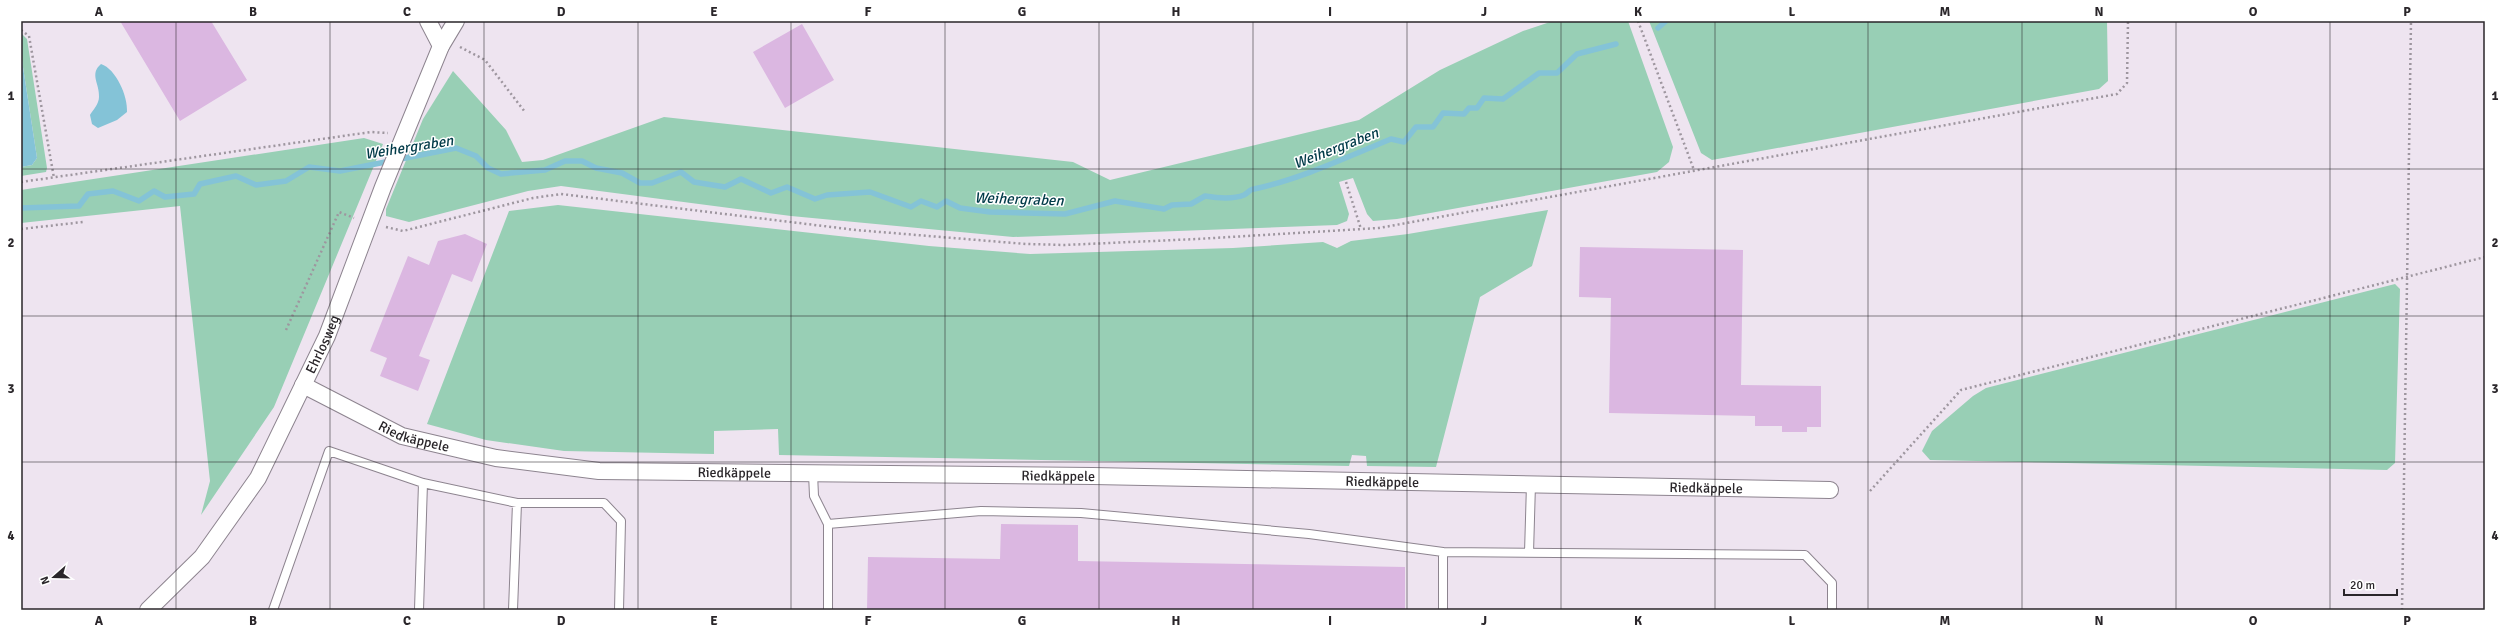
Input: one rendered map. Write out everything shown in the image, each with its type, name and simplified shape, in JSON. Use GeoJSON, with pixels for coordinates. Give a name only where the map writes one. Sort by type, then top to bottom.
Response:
{"type":"FeatureCollection","features":[{"type":"Feature","properties":{"kind":"street"},"geometry":{"type":"LineString","coordinates":[[428,21],[444,41]]}},
{"type":"Feature","properties":{"kind":"street","name":"Ehrlosweg"},"geometry":{"type":"LineString","coordinates":[[148,610],[202,557],[258,478],[327,336],[383,187],[444,41],[456,21]]}},
{"type":"Feature","properties":{"kind":"street","name":"Riedkäppele"},"geometry":{"type":"LineString","coordinates":[[303,386],[402,436],[496,458],[599,471],[1531,484],[1830,490]]}},
{"type":"Feature","properties":{"kind":"lane"},"geometry":{"type":"LineString","coordinates":[[273,610],[329,451],[423,483],[517,503],[604,504],[620,521],[619,610]]}},
{"type":"Feature","properties":{"kind":"lane"},"geometry":{"type":"LineString","coordinates":[[813,474],[814,496],[828,524],[828,610]]}},
{"type":"Feature","properties":{"kind":"lane"},"geometry":{"type":"LineString","coordinates":[[419,610],[423,483]]}},
{"type":"Feature","properties":{"kind":"lane"},"geometry":{"type":"LineString","coordinates":[[1529,553],[1531,484]]}},
{"type":"Feature","properties":{"kind":"lane"},"geometry":{"type":"LineString","coordinates":[[513,610],[517,503]]}},
{"type":"Feature","properties":{"kind":"lane"},"geometry":{"type":"LineString","coordinates":[[828,524],[981,512],[1081,513],[1308,534],[1443,552],[1805,556],[1832,583],[1832,610]]}},
{"type":"Feature","properties":{"kind":"lane"},"geometry":{"type":"LineString","coordinates":[[1443,552],[1443,610]]}},
{"type":"Feature","properties":{"kind":"path"},"geometry":{"type":"LineString","coordinates":[[1638,21],[1694,170]]}},
{"type":"Feature","properties":{"kind":"path"},"geometry":{"type":"LineString","coordinates":[[286,330],[339,212],[369,223],[403,231],[533,198],[561,194],[856,230],[1026,244],[1080,244],[1379,228],[2116,94],[2127,82],[2128,21]]}},
{"type":"Feature","properties":{"kind":"path"},"geometry":{"type":"LineString","coordinates":[[2402,610],[2411,21]]}},
{"type":"Feature","properties":{"kind":"path"},"geometry":{"type":"LineString","coordinates":[[21,30],[29,36],[54,178]]}},
{"type":"Feature","properties":{"kind":"path"},"geometry":{"type":"LineString","coordinates":[[444,41],[485,60],[525,112]]}},
{"type":"Feature","properties":{"kind":"path"},"geometry":{"type":"LineString","coordinates":[[21,182],[371,132],[405,135]]}},
{"type":"Feature","properties":{"kind":"path"},"geometry":{"type":"LineString","coordinates":[[1346,182],[1361,229]]}},
{"type":"Feature","properties":{"kind":"path"},"geometry":{"type":"LineString","coordinates":[[21,230],[83,222]]}},
{"type":"Feature","properties":{"kind":"path"},"geometry":{"type":"LineString","coordinates":[[1870,491],[1961,390],[2485,257]]}},
{"type":"Feature","properties":{"kind":"green space"},"geometry":{"type":"Polygon","coordinates":[[[1553,21],[1628,21],[1673,147],[1669,162],[1657,172],[1397,219],[1373,221],[1367,214],[1353,178],[1339,182],[1349,214],[1347,221],[1337,225],[1013,237],[791,216],[561,186],[528,191],[409,222],[386,216],[386,209],[423,119],[453,71],[506,130],[522,162],[543,160],[664,117],[1073,162],[1110,180],[1359,120],[1440,70],[1523,31],[1553,21]]]}},
{"type":"Feature","properties":{"kind":"green space"},"geometry":{"type":"Polygon","coordinates":[[[1649,21],[2107,21],[2108,81],[2099,89],[1712,160],[1701,153],[1649,21]]]}},
{"type":"Feature","properties":{"kind":"green space"},"geometry":{"type":"Polygon","coordinates":[[[21,33],[27,39],[47,168],[46,172],[21,176],[21,167],[32,165],[37,158],[21,54],[21,33]]]}},
{"type":"Feature","properties":{"kind":"green space"},"geometry":{"type":"Polygon","coordinates":[[[364,138],[383,144],[274,407],[201,515],[210,481],[180,206],[21,223],[21,190],[364,138]]]}},
{"type":"Feature","properties":{"kind":"green space"},"geometry":{"type":"Polygon","coordinates":[[[558,205],[929,246],[1030,254],[1233,248],[1323,242],[1337,248],[1351,241],[1408,234],[1548,210],[1532,266],[1480,297],[1436,467],[1367,466],[1366,456],[1352,455],[1349,466],[779,455],[778,429],[714,431],[714,454],[564,451],[486,440],[427,424],[509,211],[558,205]]]}},
{"type":"Feature","properties":{"kind":"green space"},"geometry":{"type":"Polygon","coordinates":[[[2395,284],[2400,289],[2395,463],[2387,470],[1930,460],[1922,451],[1932,431],[1973,396],[1986,388],[2395,284]]]}},
{"type":"Feature","properties":{"kind":"water"},"geometry":{"type":"Polygon","coordinates":[[[21,54],[37,158],[32,165],[21,167],[21,54]]]}},
{"type":"Feature","properties":{"kind":"water"},"geometry":{"type":"Polygon","coordinates":[[[101,64],[112,71],[120,84],[127,106],[127,112],[117,120],[98,128],[92,124],[90,115],[99,100],[99,92],[95,75],[101,64]]]}},
{"type":"Feature","properties":{"kind":"building"},"geometry":{"type":"Polygon","coordinates":[[[120,21],[211,21],[247,80],[180,121],[120,21]]]}},
{"type":"Feature","properties":{"kind":"building"},"geometry":{"type":"Polygon","coordinates":[[[802,24],[834,80],[785,108],[753,52],[802,24]]]}},
{"type":"Feature","properties":{"kind":"building"},"geometry":{"type":"Polygon","coordinates":[[[465,234],[487,244],[472,282],[452,274],[419,356],[430,360],[418,391],[380,376],[387,358],[370,351],[408,256],[429,265],[438,241],[465,234]]]}},
{"type":"Feature","properties":{"kind":"building"},"geometry":{"type":"Polygon","coordinates":[[[1580,247],[1743,250],[1741,385],[1821,386],[1821,427],[1807,427],[1807,432],[1782,432],[1782,426],[1755,426],[1755,416],[1609,413],[1611,298],[1579,297],[1580,247]]]}},
{"type":"Feature","properties":{"kind":"building"},"geometry":{"type":"Polygon","coordinates":[[[1001,524],[1078,525],[1078,561],[1405,567],[1405,610],[867,610],[868,557],[1000,559],[1001,524]]]}},
{"type":"Feature","properties":{"kind":"waterway","name":"Weihergraben"},"geometry":{"type":"LineString","coordinates":[[1658,28],[1666,21]]}},
{"type":"Feature","properties":{"kind":"waterway","name":"Weihergraben"},"geometry":{"type":"LineString","coordinates":[[21,208],[79,206],[88,194],[113,191],[139,201],[154,191],[165,197],[194,194],[200,184],[236,176],[256,185],[286,181],[309,167],[340,171],[456,148],[476,156],[488,168],[501,174],[545,170],[565,161],[582,161],[596,168],[622,173],[640,183],[652,183],[681,172],[694,182],[725,187],[741,179],[771,193],[787,187],[815,199],[827,195],[870,192],[911,207],[921,201],[937,207],[946,201],[960,208],[990,212],[1065,214],[1115,201],[1164,209],[1172,205],[1191,204],[1205,196],[1224,198],[1239,197],[1250,190],[1289,180],[1391,139],[1404,142],[1416,127],[1433,127],[1443,113],[1464,114],[1469,108],[1477,108],[1484,98],[1503,99],[1539,73],[1557,73],[1577,54],[1616,44]]}}]}
